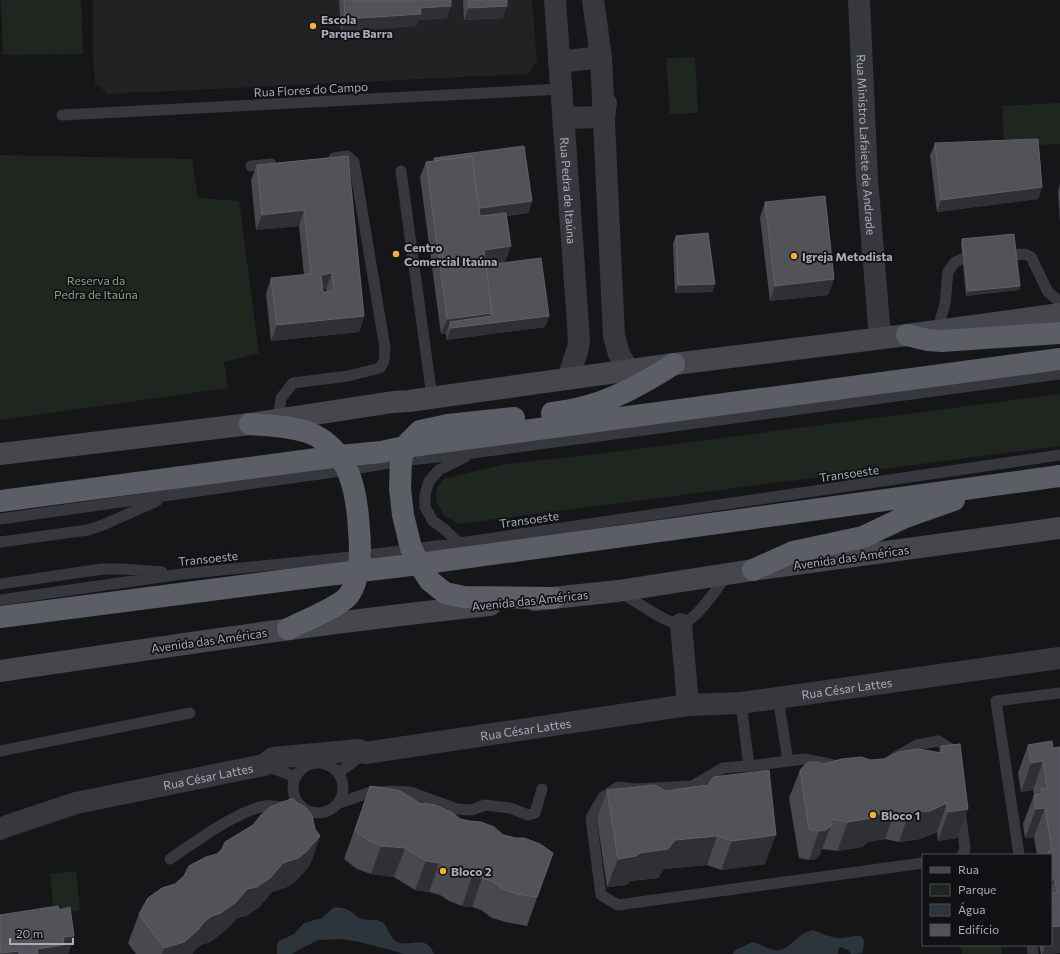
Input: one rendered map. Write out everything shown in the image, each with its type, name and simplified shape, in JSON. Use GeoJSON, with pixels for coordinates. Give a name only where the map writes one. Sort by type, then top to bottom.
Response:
{"type":"FeatureCollection","features":[{"type":"Feature","properties":{"kind":"highway"},"geometry":{"type":"LineString","coordinates":[[907,335],[928,340],[942,341],[1060,333]]}},
{"type":"Feature","properties":{"kind":"highway"},"geometry":{"type":"LineString","coordinates":[[0,501],[344,463],[381,452],[402,454],[1060,358]]}},
{"type":"Feature","properties":{"kind":"highway"},"geometry":{"type":"LineString","coordinates":[[554,598],[464,597],[445,593],[430,581],[415,556],[403,515],[400,488],[402,454],[420,431],[448,425],[577,409],[603,401],[638,385],[674,364]]}},
{"type":"Feature","properties":{"kind":"highway"},"geometry":{"type":"LineString","coordinates":[[250,424],[291,428],[311,433],[326,443],[344,463],[356,495],[359,563],[354,584],[348,595],[340,603],[288,629]]}},
{"type":"Feature","properties":{"kind":"highway"},"geometry":{"type":"LineString","coordinates":[[0,617],[359,563],[1060,476]]}},
{"type":"Feature","properties":{"kind":"highway"},"geometry":{"type":"LineString","coordinates":[[752,570],[793,552],[863,537],[903,518],[995,485]]}},
{"type":"Feature","properties":{"kind":"main road"},"geometry":{"type":"LineString","coordinates":[[0,454],[250,424],[629,370],[1060,314]]}},
{"type":"Feature","properties":{"kind":"main road","name":"Avenida das Américas"},"geometry":{"type":"LineString","coordinates":[[0,671],[288,629],[404,614],[618,591],[752,570],[1060,528]]}},
{"type":"Feature","properties":{"kind":"street","name":"Rua Pedra de Itaúna"},"geometry":{"type":"LineString","coordinates":[[555,0],[579,339],[578,348],[568,379]]}},
{"type":"Feature","properties":{"kind":"street"},"geometry":{"type":"LineString","coordinates":[[593,0],[601,57],[614,336],[619,354],[629,370]]}},
{"type":"Feature","properties":{"kind":"street"},"geometry":{"type":"LineString","coordinates":[[604,117],[611,50],[608,0]]}},
{"type":"Feature","properties":{"kind":"street","name":"Rua Ministro Lafaiete de Andrade"},"geometry":{"type":"LineString","coordinates":[[859,0],[867,178],[880,338]]}},
{"type":"Feature","properties":{"kind":"street"},"geometry":{"type":"LineString","coordinates":[[559,62],[601,57]]}},
{"type":"Feature","properties":{"kind":"street"},"geometry":{"type":"LineString","coordinates":[[564,118],[604,117]]}},
{"type":"Feature","properties":{"kind":"street"},"geometry":{"type":"LineString","coordinates":[[681,624],[688,705]]}},
{"type":"Feature","properties":{"kind":"street","name":"Rua César Lattes"},"geometry":{"type":"LineString","coordinates":[[0,829],[76,803],[264,765],[273,758],[358,750],[365,753],[688,705],[741,703],[1060,658]]}},
{"type":"Feature","properties":{"kind":"lane","name":"Rua Flores do Campo"},"geometry":{"type":"LineString","coordinates":[[62,115],[561,89]]}},
{"type":"Feature","properties":{"kind":"lane"},"geometry":{"type":"LineString","coordinates":[[278,420],[281,398],[293,383],[354,374],[380,368],[384,362],[385,348],[354,162],[347,156],[324,158]]}},
{"type":"Feature","properties":{"kind":"lane"},"geometry":{"type":"LineString","coordinates":[[251,166],[280,163]]}},
{"type":"Feature","properties":{"kind":"lane"},"geometry":{"type":"LineString","coordinates":[[401,171],[432,397]]}},
{"type":"Feature","properties":{"kind":"lane"},"geometry":{"type":"LineString","coordinates":[[1014,254],[1025,254],[1031,256],[1048,292],[1060,302]]}},
{"type":"Feature","properties":{"kind":"lane"},"geometry":{"type":"LineString","coordinates":[[937,331],[945,304],[948,272],[955,262],[962,259]]}},
{"type":"Feature","properties":{"kind":"lane"},"geometry":{"type":"LineString","coordinates":[[402,454],[473,453],[1060,374]]}},
{"type":"Feature","properties":{"kind":"lane"},"geometry":{"type":"LineString","coordinates":[[459,543],[444,528],[433,521],[425,506],[425,495],[429,481],[439,470],[473,453]]}},
{"type":"Feature","properties":{"kind":"lane","name":"Transoeste"},"geometry":{"type":"LineString","coordinates":[[415,556],[459,543],[1060,455]]}},
{"type":"Feature","properties":{"kind":"lane"},"geometry":{"type":"LineString","coordinates":[[0,519],[168,496],[344,463]]}},
{"type":"Feature","properties":{"kind":"lane"},"geometry":{"type":"LineString","coordinates":[[0,542],[88,530],[103,526],[168,496]]}},
{"type":"Feature","properties":{"kind":"lane","name":"Transoeste"},"geometry":{"type":"LineString","coordinates":[[0,600],[182,574],[359,563]]}},
{"type":"Feature","properties":{"kind":"lane"},"geometry":{"type":"LineString","coordinates":[[0,584],[102,569],[122,569],[182,574]]}},
{"type":"Feature","properties":{"kind":"lane"},"geometry":{"type":"LineString","coordinates":[[618,591],[659,616],[671,622],[681,624],[697,614],[727,575]]}},
{"type":"Feature","properties":{"kind":"lane"},"geometry":{"type":"LineString","coordinates":[[1019,854],[996,701],[1060,692]]}},
{"type":"Feature","properties":{"kind":"lane"},"geometry":{"type":"LineString","coordinates":[[778,698],[788,761]]}},
{"type":"Feature","properties":{"kind":"lane"},"geometry":{"type":"LineString","coordinates":[[741,703],[749,766]]}},
{"type":"Feature","properties":{"kind":"lane"},"geometry":{"type":"LineString","coordinates":[[0,751],[190,713]]}},
{"type":"Feature","properties":{"kind":"lane"},"geometry":{"type":"LineString","coordinates":[[883,763],[917,745],[938,741],[950,749],[953,754],[955,769]]}},
{"type":"Feature","properties":{"kind":"lane"},"geometry":{"type":"LineString","coordinates":[[338,773],[365,753]]}},
{"type":"Feature","properties":{"kind":"lane"},"geometry":{"type":"LineString","coordinates":[[851,766],[844,767],[805,759],[723,768],[692,786],[634,789],[618,787],[603,797],[591,818],[601,895],[618,905],[922,863]]}},
{"type":"Feature","properties":{"kind":"lane"},"geometry":{"type":"LineString","coordinates":[[316,763],[324,764],[332,767],[338,773],[342,780],[342,796],[333,809],[326,813],[317,814],[302,808],[296,801],[293,793],[293,785],[301,770],[308,765],[316,763]]}},
{"type":"Feature","properties":{"kind":"lane"},"geometry":{"type":"LineString","coordinates":[[264,765],[296,777]]}},
{"type":"Feature","properties":{"kind":"lane"},"geometry":{"type":"LineString","coordinates":[[338,803],[368,793],[392,791],[410,792],[456,809],[472,810],[485,805],[510,808],[528,815],[535,813],[542,789]]}},
{"type":"Feature","properties":{"kind":"lane"},"geometry":{"type":"LineString","coordinates":[[959,798],[965,849],[962,854]]}},
{"type":"Feature","properties":{"kind":"lane"},"geometry":{"type":"LineString","coordinates":[[170,859],[222,825],[250,811],[266,806],[302,808]]}},
{"type":"Feature","properties":{"kind":"shaded area","name":"Escola Parque Barra"},"geometry":{"type":"Polygon","coordinates":[[[93,0],[532,0],[537,60],[528,74],[108,94],[95,83],[93,51],[93,0]]]}},
{"type":"Feature","properties":{"kind":"green space"},"geometry":{"type":"Polygon","coordinates":[[[1,0],[81,0],[83,54],[3,55],[1,0]]]}},
{"type":"Feature","properties":{"kind":"green space"},"geometry":{"type":"Polygon","coordinates":[[[695,57],[698,113],[670,114],[666,58],[695,57]]]}},
{"type":"Feature","properties":{"kind":"green space"},"geometry":{"type":"Polygon","coordinates":[[[1060,103],[1060,144],[1004,147],[1002,106],[1060,103]]]}},
{"type":"Feature","properties":{"kind":"green space","name":"Reserva da Pedra de Itaúna"},"geometry":{"type":"Polygon","coordinates":[[[0,155],[192,159],[198,198],[239,201],[259,353],[224,362],[228,388],[0,420],[0,155]]]}},
{"type":"Feature","properties":{"kind":"green space"},"geometry":{"type":"Polygon","coordinates":[[[1060,394],[1060,446],[458,524],[444,515],[436,502],[437,488],[443,479],[506,464],[607,453],[1060,394]]]}},
{"type":"Feature","properties":{"kind":"green space"},"geometry":{"type":"Polygon","coordinates":[[[76,871],[80,911],[54,914],[50,874],[76,871]]]}},
{"type":"Feature","properties":{"kind":"green space"},"geometry":{"type":"Polygon","coordinates":[[[960,946],[1001,946],[1002,954],[962,954],[960,946]]]}},
{"type":"Feature","properties":{"kind":"water"},"geometry":{"type":"Polygon","coordinates":[[[334,907],[348,910],[362,919],[381,921],[392,938],[397,942],[418,942],[427,944],[434,954],[405,954],[360,942],[340,939],[318,940],[291,954],[277,954],[277,945],[279,941],[294,934],[304,923],[322,918],[334,907]]]}},
{"type":"Feature","properties":{"kind":"water"},"geometry":{"type":"Polygon","coordinates":[[[813,930],[838,938],[861,936],[864,944],[862,953],[851,954],[848,950],[841,947],[838,949],[838,954],[733,954],[735,950],[753,942],[774,950],[783,949],[804,933],[813,930]]]}},
{"type":"Feature","properties":{"kind":"building"},"geometry":{"type":"Polygon","coordinates":[[[344,0],[451,0],[451,6],[420,8],[421,14],[345,19],[344,0]]]}},
{"type":"Feature","properties":{"kind":"building"},"geometry":{"type":"Polygon","coordinates":[[[468,0],[507,0],[507,6],[469,8],[468,0]]]}},
{"type":"Feature","properties":{"kind":"building"},"geometry":{"type":"Polygon","coordinates":[[[1038,139],[1042,187],[941,200],[935,143],[1038,139]]]}},
{"type":"Feature","properties":{"kind":"building"},"geometry":{"type":"Polygon","coordinates":[[[524,146],[532,201],[479,208],[472,156],[435,161],[434,158],[524,146]]]}},
{"type":"Feature","properties":{"kind":"building"},"geometry":{"type":"Polygon","coordinates":[[[348,156],[364,316],[277,325],[271,278],[311,274],[304,210],[262,215],[257,165],[348,156]],[[332,273],[321,275],[323,292],[334,291],[332,273]]]}},
{"type":"Feature","properties":{"kind":"building"},"geometry":{"type":"Polygon","coordinates":[[[472,156],[480,216],[506,213],[511,246],[484,250],[492,313],[447,319],[426,162],[472,156]]]}},
{"type":"Feature","properties":{"kind":"building","name":"Igreja Metodista"},"geometry":{"type":"Polygon","coordinates":[[[825,196],[834,279],[775,286],[765,202],[825,196]]]}},
{"type":"Feature","properties":{"kind":"building"},"geometry":{"type":"Polygon","coordinates":[[[708,233],[715,284],[678,285],[676,236],[708,233]]]}},
{"type":"Feature","properties":{"kind":"building"},"geometry":{"type":"Polygon","coordinates":[[[1014,234],[1020,286],[968,291],[962,239],[1014,234]]]}},
{"type":"Feature","properties":{"kind":"building"},"geometry":{"type":"Polygon","coordinates":[[[541,258],[549,316],[451,328],[450,322],[491,316],[492,313],[486,265],[541,258]]]}},
{"type":"Feature","properties":{"kind":"building"},"geometry":{"type":"Polygon","coordinates":[[[1052,741],[1053,748],[1060,747],[1060,926],[1052,927],[1052,894],[1057,893],[1055,880],[1052,880],[1052,854],[1048,854],[1048,852],[1052,851],[1045,808],[1036,809],[1034,795],[1042,794],[1041,789],[1047,788],[1043,761],[1031,763],[1028,745],[1052,741]]]}},
{"type":"Feature","properties":{"kind":"building"},"geometry":{"type":"Polygon","coordinates":[[[960,744],[968,809],[948,812],[947,803],[930,811],[909,813],[895,810],[879,814],[872,818],[848,822],[830,819],[831,826],[826,830],[819,831],[809,829],[800,770],[808,762],[818,762],[823,764],[842,759],[861,757],[870,760],[884,759],[898,752],[918,749],[942,753],[941,746],[960,744]]]}},
{"type":"Feature","properties":{"kind":"building"},"geometry":{"type":"Polygon","coordinates":[[[769,770],[776,835],[732,841],[717,836],[675,840],[668,849],[640,853],[636,856],[618,859],[607,790],[655,785],[666,791],[707,785],[714,777],[769,770]]]}},
{"type":"Feature","properties":{"kind":"building"},"geometry":{"type":"Polygon","coordinates":[[[370,786],[398,790],[420,803],[435,805],[453,813],[460,819],[481,822],[494,827],[503,835],[524,838],[540,844],[553,853],[537,897],[517,894],[503,889],[492,881],[472,877],[459,872],[450,866],[426,861],[405,848],[381,846],[368,840],[355,831],[370,786]]]}},
{"type":"Feature","properties":{"kind":"building"},"geometry":{"type":"Polygon","coordinates":[[[293,798],[296,802],[305,807],[312,815],[315,829],[320,836],[306,852],[298,858],[283,863],[270,878],[257,887],[247,889],[236,902],[221,913],[212,916],[205,921],[198,930],[184,942],[164,948],[139,914],[148,898],[162,888],[175,884],[184,876],[189,866],[206,857],[217,854],[222,849],[225,842],[253,825],[270,807],[293,798]]]}},
{"type":"Feature","properties":{"kind":"building"},"geometry":{"type":"Polygon","coordinates":[[[58,906],[59,910],[70,907],[74,936],[64,937],[63,945],[37,949],[38,954],[19,954],[19,951],[1,953],[0,915],[58,906]]]}},
{"type":"Feature","properties":{"kind":"place","name":"Escola Parque Barra"},"geometry":{"type":"Point","coordinates":[313,26]}},
{"type":"Feature","properties":{"kind":"place","name":"Centro Comercial Itaúna"},"geometry":{"type":"Point","coordinates":[396,254]}},
{"type":"Feature","properties":{"kind":"place","name":"Igreja Metodista"},"geometry":{"type":"Point","coordinates":[794,256]}},
{"type":"Feature","properties":{"kind":"place","name":"Bloco 1"},"geometry":{"type":"Point","coordinates":[873,815]}},
{"type":"Feature","properties":{"kind":"place","name":"Bloco 2"},"geometry":{"type":"Point","coordinates":[443,871]}}]}
